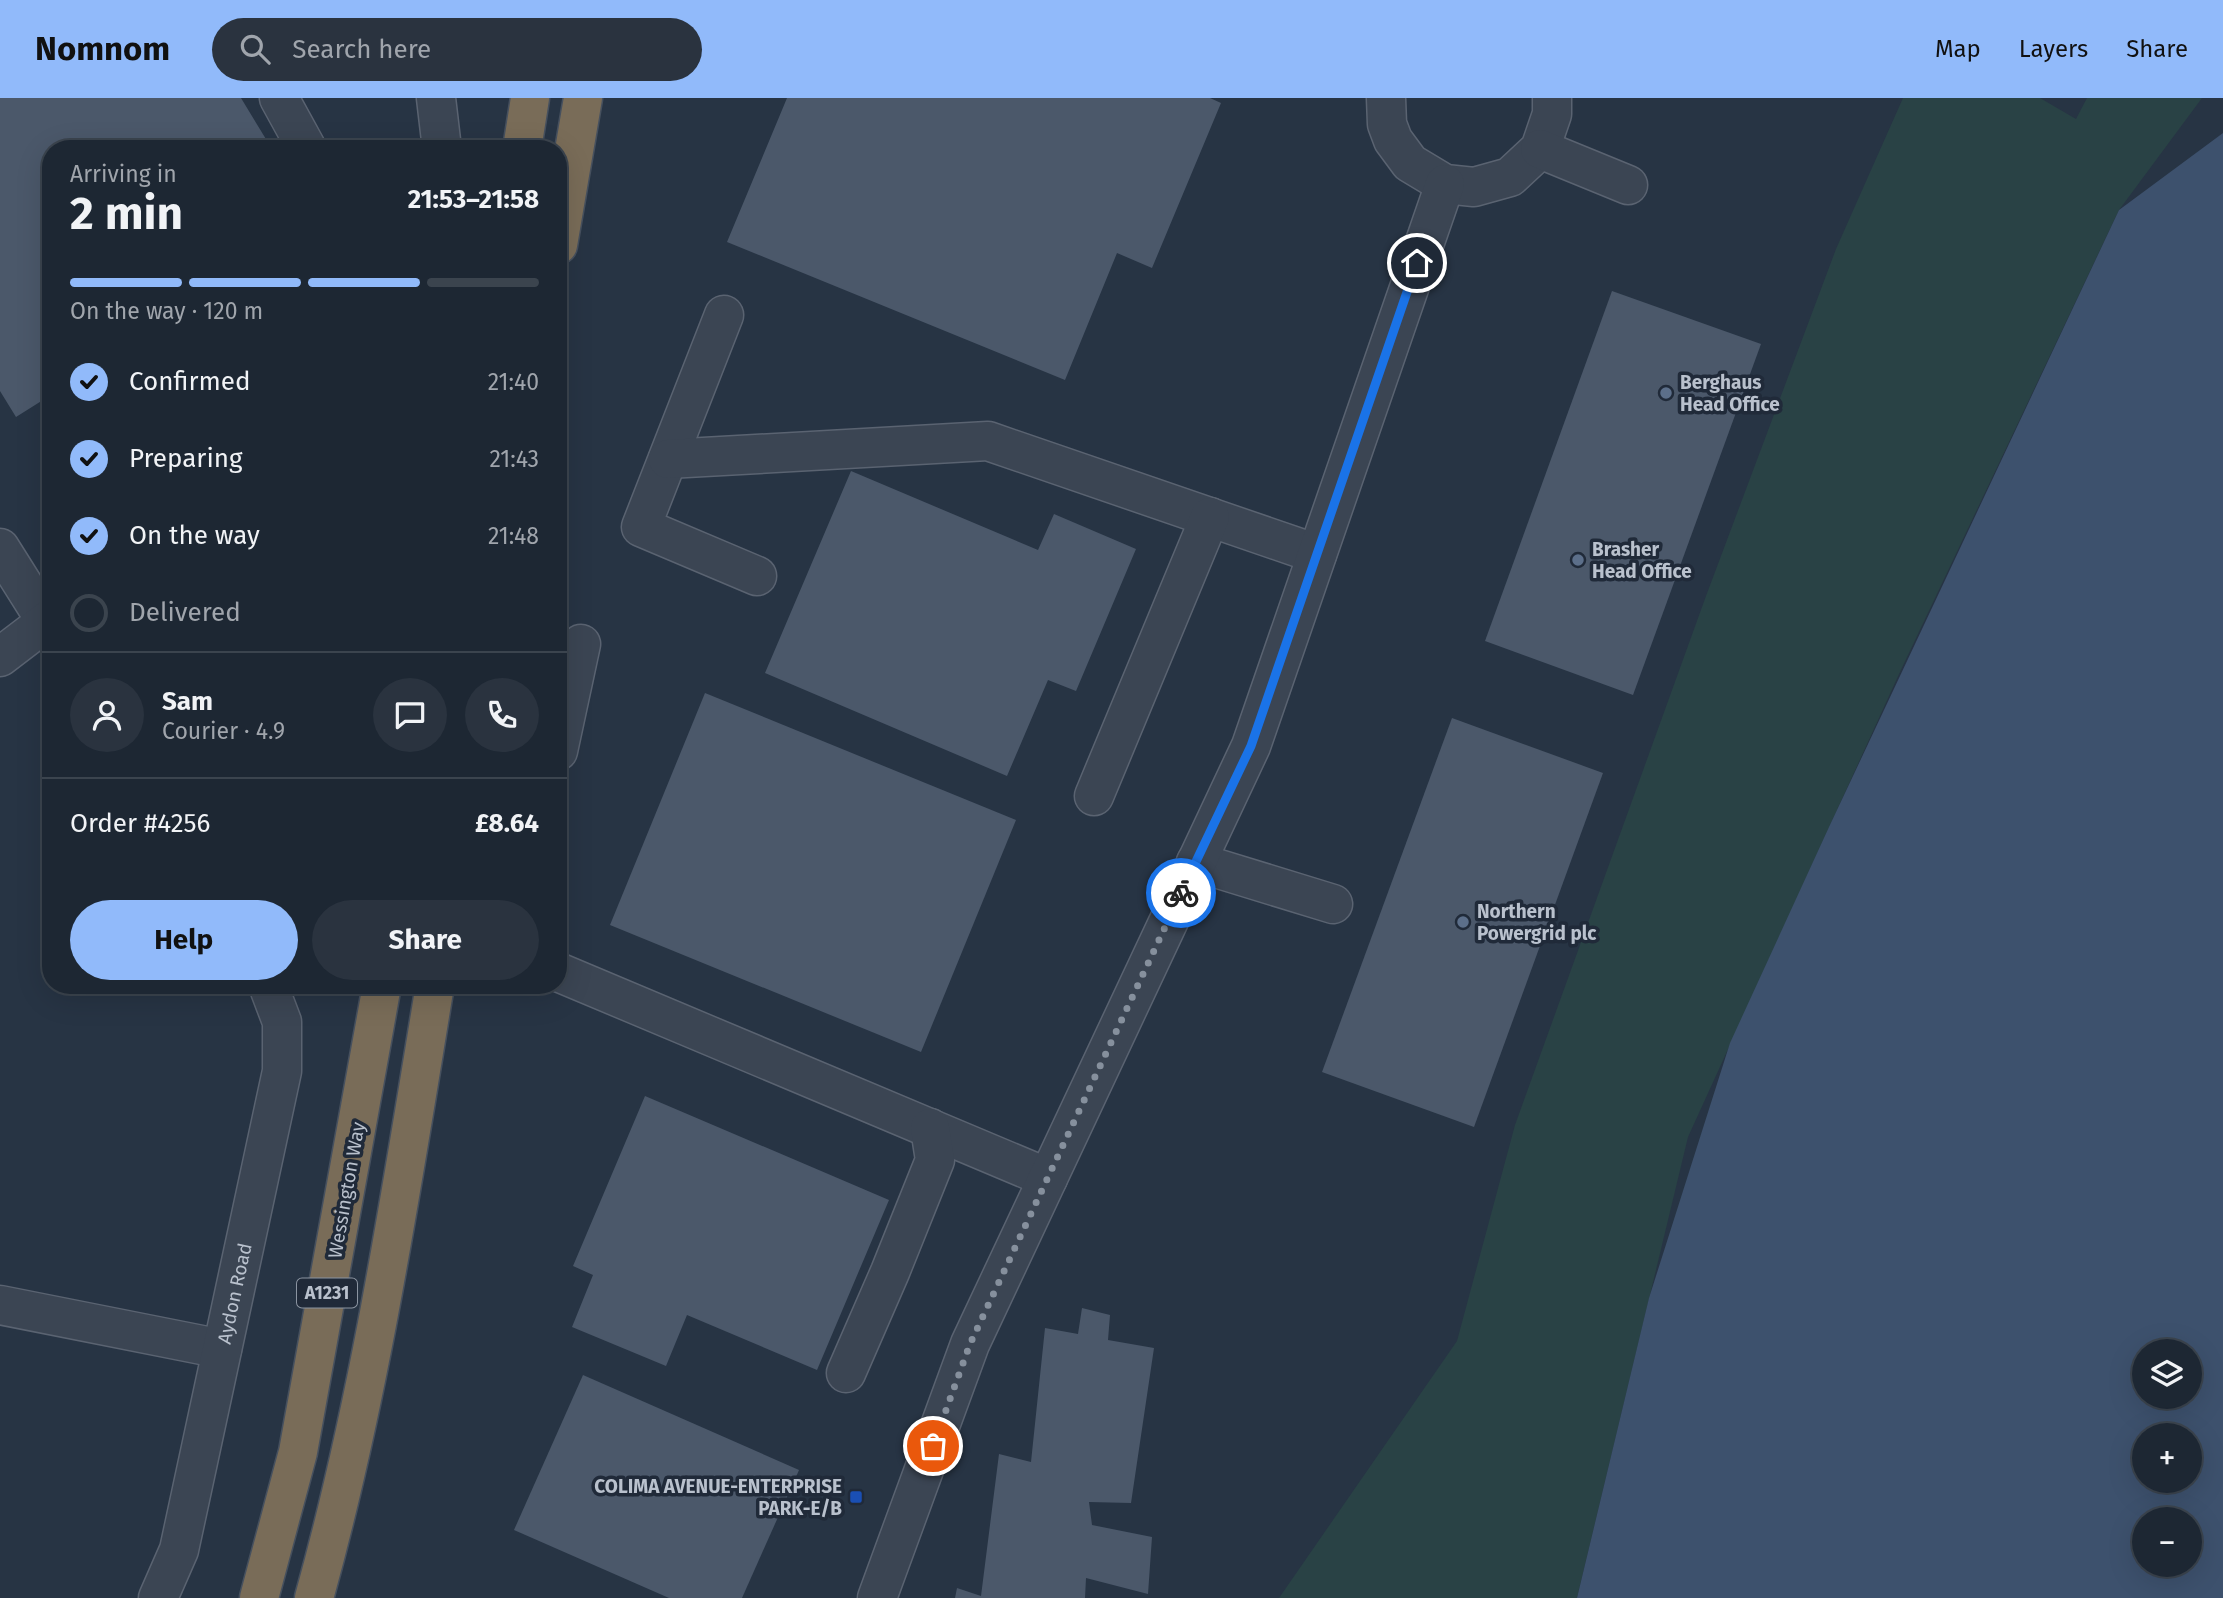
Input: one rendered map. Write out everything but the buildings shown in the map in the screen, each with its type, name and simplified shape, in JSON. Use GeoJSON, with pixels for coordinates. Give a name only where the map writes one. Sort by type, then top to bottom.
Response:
{"type":"FeatureCollection","features":[{"type":"Feature","properties":{"kind":"highway"},"geometry":{"type":"LineString","coordinates":[[523,140],[530,98]]}},
{"type":"Feature","properties":{"kind":"highway"},"geometry":{"type":"LineString","coordinates":[[567,191],[583,98]]}},
{"type":"Feature","properties":{"kind":"highway","name":"Wessington Way"},"geometry":{"type":"LineString","coordinates":[[259,1598],[298,1452],[380,994]]}},
{"type":"Feature","properties":{"kind":"highway","name":"A1231"},"geometry":{"type":"LineString","coordinates":[[314,1598],[336,1519],[381,1308],[433,994]]}},
{"type":"Feature","properties":{"kind":"street"},"geometry":{"type":"LineString","coordinates":[[279,98],[302,140]]}},
{"type":"Feature","properties":{"kind":"street"},"geometry":{"type":"LineString","coordinates":[[436,98],[441,140]]}},
{"type":"Feature","properties":{"kind":"street"},"geometry":{"type":"LineString","coordinates":[[1378,107],[1393,139],[1410,163],[1445,184],[1474,187],[1510,177],[1540,149],[1552,114],[1552,98]]}},
{"type":"Feature","properties":{"kind":"street"},"geometry":{"type":"LineString","coordinates":[[1540,149],[1628,185]]}},
{"type":"Feature","properties":{"kind":"street"},"geometry":{"type":"LineString","coordinates":[[877,1598],[970,1344],[1251,746],[1445,184]]}},
{"type":"Feature","properties":{"kind":"street"},"geometry":{"type":"LineString","coordinates":[[724,315],[641,527],[757,576]]}},
{"type":"Feature","properties":{"kind":"street"},"geometry":{"type":"LineString","coordinates":[[668,459],[988,441],[1317,554]]}},
{"type":"Feature","properties":{"kind":"street"},"geometry":{"type":"LineString","coordinates":[[1094,796],[1210,517]]}},
{"type":"Feature","properties":{"kind":"street"},"geometry":{"type":"LineString","coordinates":[[0,548],[42,612]]}},
{"type":"Feature","properties":{"kind":"street"},"geometry":{"type":"LineString","coordinates":[[0,657],[42,628]]}},
{"type":"Feature","properties":{"kind":"street"},"geometry":{"type":"LineString","coordinates":[[567,709],[581,644]]}},
{"type":"Feature","properties":{"kind":"street"},"geometry":{"type":"LineString","coordinates":[[1196,862],[1333,904]]}},
{"type":"Feature","properties":{"kind":"street"},"geometry":{"type":"LineString","coordinates":[[567,976],[1048,1178]]}},
{"type":"Feature","properties":{"kind":"street","name":"Aydon Road"},"geometry":{"type":"LineString","coordinates":[[158,1598],[179,1550],[282,1071],[282,1023],[271,994]]}},
{"type":"Feature","properties":{"kind":"street"},"geometry":{"type":"LineString","coordinates":[[846,1373],[935,1160],[930,1128]]}},
{"type":"Feature","properties":{"kind":"street"},"geometry":{"type":"LineString","coordinates":[[0,1305],[222,1349]]}},
{"type":"Feature","properties":{"kind":"green space"},"geometry":{"type":"Polygon","coordinates":[[[1903,98],[2040,98],[2076,119],[2087,98],[2202,98],[2119,210],[1899,674],[1688,1137],[1577,1598],[1279,1598],[1457,1341],[1515,1125],[1706,596],[1836,249],[1903,98]]]}},
{"type":"Feature","properties":{"kind":"water"},"geometry":{"type":"Polygon","coordinates":[[[2223,133],[2223,1598],[1577,1598],[1649,1298],[1730,1043],[2119,210],[2223,133]]]}},
{"type":"Feature","properties":{"kind":"way so far"},"geometry":{"type":"LineString","coordinates":[[933,1446],[970,1344],[1181,893]]}},
{"type":"Feature","properties":{"kind":"place","name":"Berghaus Head Office"},"geometry":{"type":"Point","coordinates":[1666,393]}},
{"type":"Feature","properties":{"kind":"place","name":"Brasher Head Office"},"geometry":{"type":"Point","coordinates":[1578,560]}},
{"type":"Feature","properties":{"kind":"place","name":"Northern Powergrid plc"},"geometry":{"type":"Point","coordinates":[1463,922]}},
{"type":"Feature","properties":{"kind":"place","name":"COLIMA AVENUE-ENTERPRISE PARK-E/B"},"geometry":{"type":"Point","coordinates":[856,1497]}},
{"type":"Feature","properties":{"kind":"route"},"geometry":{"type":"LineString","coordinates":[[1181,893],[1251,746],[1417,263]]}}]}
